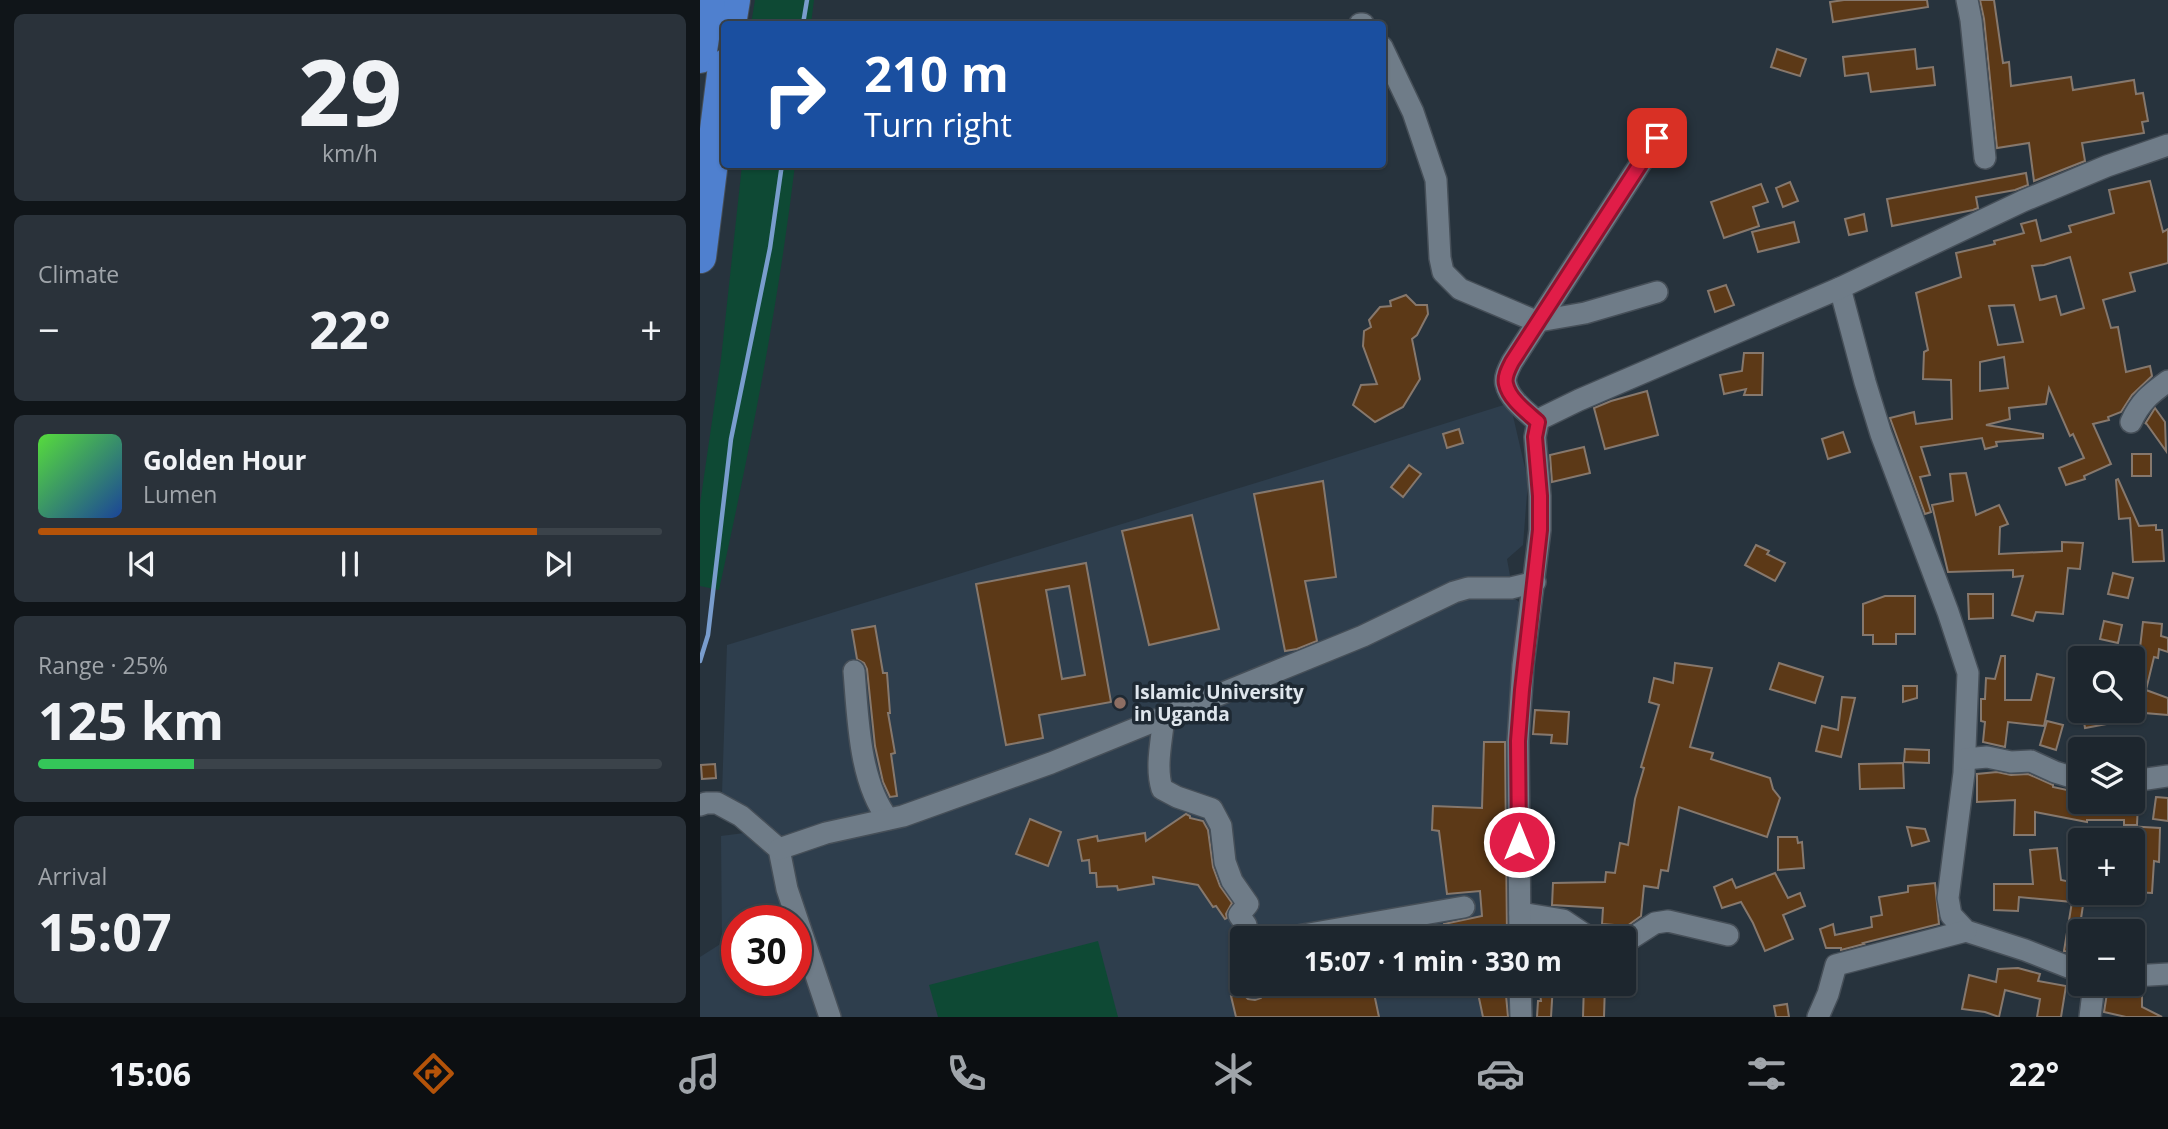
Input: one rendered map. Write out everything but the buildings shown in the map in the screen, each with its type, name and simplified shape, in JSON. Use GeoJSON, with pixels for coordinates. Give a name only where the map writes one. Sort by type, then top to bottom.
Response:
{"type":"FeatureCollection","features":[{"type":"Feature","properties":{"kind":"highway"},"geometry":{"type":"LineString","coordinates":[[700,57],[709,0]]}},
{"type":"Feature","properties":{"kind":"highway"},"geometry":{"type":"LineString","coordinates":[[730,21],[734,0]]}},
{"type":"Feature","properties":{"kind":"highway"},"geometry":{"type":"LineString","coordinates":[[700,257],[721,90]]}},
{"type":"Feature","properties":{"kind":"street"},"geometry":{"type":"LineString","coordinates":[[1967,0],[1984,158]]}},
{"type":"Feature","properties":{"kind":"street"},"geometry":{"type":"LineString","coordinates":[[1386,55],[1413,112],[1436,180],[1443,272],[1460,289],[1538,321],[1585,313],[1657,292]]}},
{"type":"Feature","properties":{"kind":"street"},"geometry":{"type":"LineString","coordinates":[[1538,422],[1515,400],[1506,383],[1512,362],[1657,138]]}},
{"type":"Feature","properties":{"kind":"street"},"geometry":{"type":"LineString","coordinates":[[1520,926],[1518,741],[1540,530],[1535,437],[1538,422],[1549,414],[1614,384],[1840,288],[2023,201],[2107,166],[2168,145]]}},
{"type":"Feature","properties":{"kind":"street"},"geometry":{"type":"LineString","coordinates":[[1840,288],[1881,433],[1968,673],[1965,759],[1948,898],[1951,915],[1966,931],[2068,967]]}},
{"type":"Feature","properties":{"kind":"street"},"geometry":{"type":"LineString","coordinates":[[2131,422],[2138,406],[2168,381]]}},
{"type":"Feature","properties":{"kind":"street"},"geometry":{"type":"LineString","coordinates":[[779,849],[804,839],[903,816],[1051,763],[1363,636],[1454,592],[1468,588],[1511,589],[1535,582]]}},
{"type":"Feature","properties":{"kind":"street"},"geometry":{"type":"LineString","coordinates":[[854,671],[863,756],[879,807],[888,819]]}},
{"type":"Feature","properties":{"kind":"street"},"geometry":{"type":"LineString","coordinates":[[1164,716],[1159,757],[1159,780],[1162,789],[1212,809],[1221,825],[1224,862],[1232,881],[1248,905],[1240,915],[1245,926]]}},
{"type":"Feature","properties":{"kind":"street"},"geometry":{"type":"LineString","coordinates":[[1965,759],[1987,757],[2011,762],[2031,761],[2068,776]]}},
{"type":"Feature","properties":{"kind":"street"},"geometry":{"type":"LineString","coordinates":[[2145,779],[2168,776]]}},
{"type":"Feature","properties":{"kind":"street"},"geometry":{"type":"LineString","coordinates":[[700,806],[717,803],[741,816],[779,849],[787,889],[830,1017]]}},
{"type":"Feature","properties":{"kind":"street"},"geometry":{"type":"LineString","coordinates":[[1355,926],[1464,907]]}},
{"type":"Feature","properties":{"kind":"street"},"geometry":{"type":"LineString","coordinates":[[1520,913],[1563,920],[1572,926]]}},
{"type":"Feature","properties":{"kind":"street"},"geometry":{"type":"LineString","coordinates":[[1636,935],[1655,923],[1668,920],[1728,934]]}},
{"type":"Feature","properties":{"kind":"street"},"geometry":{"type":"LineString","coordinates":[[1818,1017],[1836,965],[1966,931]]}},
{"type":"Feature","properties":{"kind":"street"},"geometry":{"type":"LineString","coordinates":[[2145,975],[2168,974]]}},
{"type":"Feature","properties":{"kind":"street"},"geometry":{"type":"LineString","coordinates":[[1520,996],[1521,1017]]}},
{"type":"Feature","properties":{"kind":"street"},"geometry":{"type":"LineString","coordinates":[[2090,1017],[2093,996]]}},
{"type":"Feature","properties":{"kind":"shaded area","name":"Islamic University in Uganda"},"geometry":{"type":"Polygon","coordinates":[[[1510,403],[1528,481],[1523,545],[1507,559],[1514,598],[1523,605],[1517,926],[1230,926],[1230,996],[1519,996],[1520,1017],[700,1017],[700,957],[721,944],[721,996],[812,996],[812,905],[722,905],[721,836],[744,833],[745,806],[722,793],[727,645],[1510,403]]]}},
{"type":"Feature","properties":{"kind":"green space"},"geometry":{"type":"Polygon","coordinates":[[[755,0],[814,0],[811,21],[752,21],[755,0]]]}},
{"type":"Feature","properties":{"kind":"green space"},"geometry":{"type":"Polygon","coordinates":[[[742,168],[795,168],[762,378],[719,590],[700,586],[700,504],[721,359],[742,168]]]}},
{"type":"Feature","properties":{"kind":"green space"},"geometry":{"type":"Polygon","coordinates":[[[1098,941],[1118,1017],[938,1017],[929,985],[1098,941]]]}},
{"type":"Feature","properties":{"kind":"waterway"},"geometry":{"type":"LineString","coordinates":[[804,21],[807,0]]}},
{"type":"Feature","properties":{"kind":"waterway"},"geometry":{"type":"LineString","coordinates":[[700,661],[708,635],[731,439],[770,248],[781,168]]}},
{"type":"Feature","properties":{"kind":"place","name":"Islamic University in Uganda"},"geometry":{"type":"Point","coordinates":[1120,703]}},
{"type":"Feature","properties":{"kind":"route"},"geometry":{"type":"LineString","coordinates":[[1519,842],[1518,741],[1540,530],[1540,496],[1535,437],[1538,422],[1515,400],[1506,383],[1507,374],[1512,362],[1657,138]]}}]}
